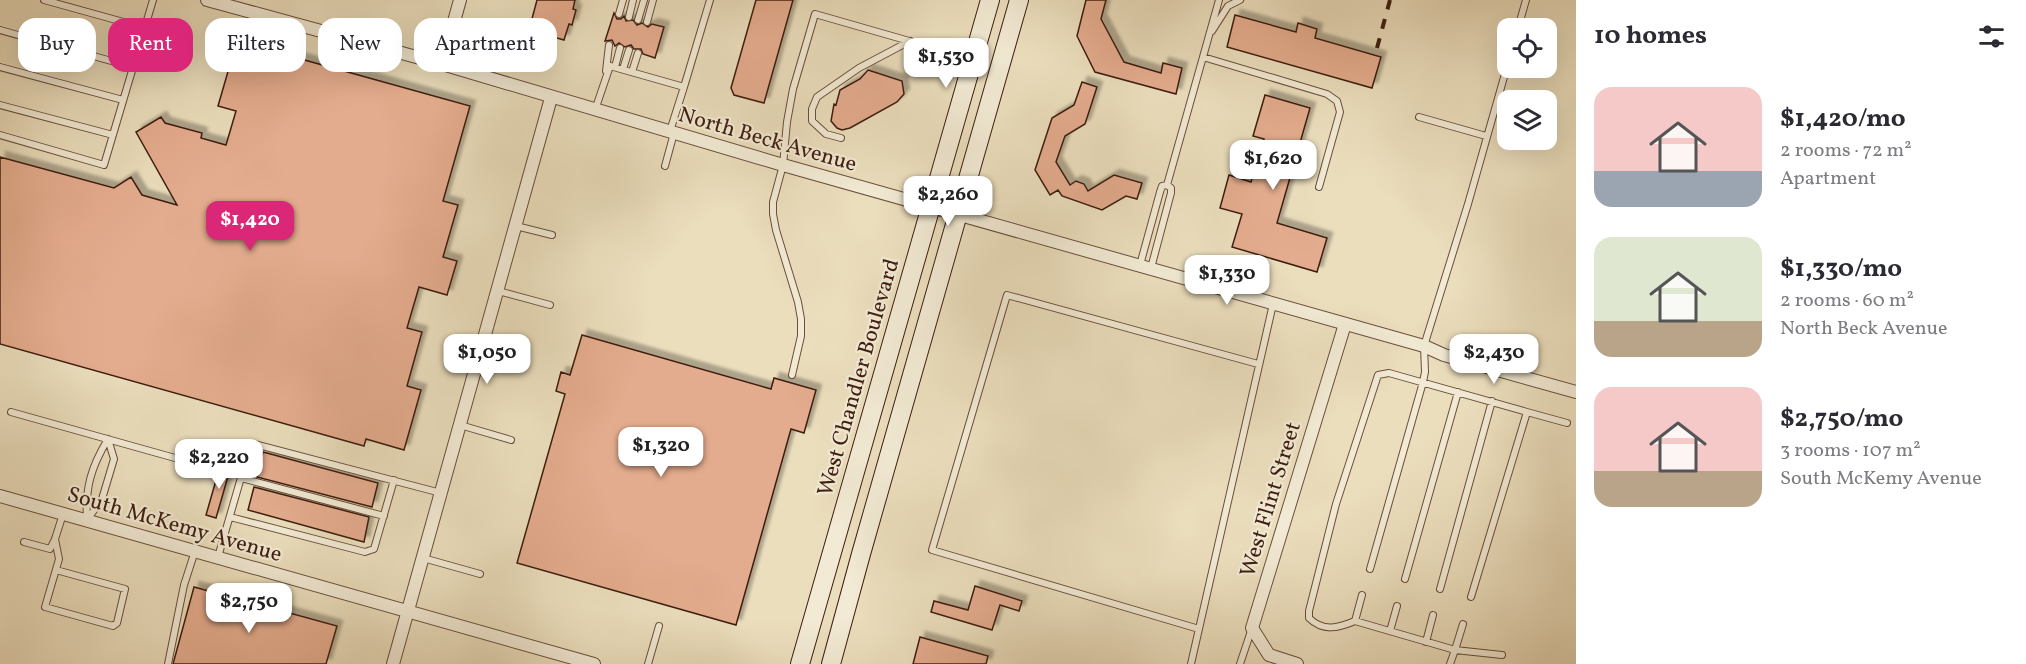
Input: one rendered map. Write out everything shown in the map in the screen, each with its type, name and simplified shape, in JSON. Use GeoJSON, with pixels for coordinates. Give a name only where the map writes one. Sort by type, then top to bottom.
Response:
{"type":"FeatureCollection","features":[{"type":"Feature","properties":{"kind":"main road","name":"West Chandler Boulevard"},"geometry":{"type":"LineString","coordinates":[[800,664],[990,0]]}},
{"type":"Feature","properties":{"kind":"main road"},"geometry":{"type":"LineString","coordinates":[[831,664],[1019,0]]}},
{"type":"Feature","properties":{"kind":"street","name":"North Beck Avenue"},"geometry":{"type":"LineString","coordinates":[[207,0],[414,56]]}},
{"type":"Feature","properties":{"kind":"street"},"geometry":{"type":"LineString","coordinates":[[455,18],[460,0]]}},
{"type":"Feature","properties":{"kind":"street","name":"North Beck Avenue"},"geometry":{"type":"LineString","coordinates":[[468,72],[783,165],[1424,346],[1444,355],[1576,392]]}},
{"type":"Feature","properties":{"kind":"street"},"geometry":{"type":"LineString","coordinates":[[393,664],[552,98]]}},
{"type":"Feature","properties":{"kind":"street","name":"West Flint Street"},"geometry":{"type":"LineString","coordinates":[[1252,628],[1345,324]]}},
{"type":"Feature","properties":{"kind":"street","name":"South McKemy Avenue"},"geometry":{"type":"LineString","coordinates":[[0,496],[594,664]]}},
{"type":"Feature","properties":{"kind":"street"},"geometry":{"type":"LineString","coordinates":[[1252,628],[1269,655],[1298,664]]}},
{"type":"Feature","properties":{"kind":"lane"},"geometry":{"type":"LineString","coordinates":[[44,0],[109,18]]}},
{"type":"Feature","properties":{"kind":"lane"},"geometry":{"type":"LineString","coordinates":[[148,18],[153,0]]}},
{"type":"Feature","properties":{"kind":"lane"},"geometry":{"type":"LineString","coordinates":[[619,14],[623,0]]}},
{"type":"Feature","properties":{"kind":"lane"},"geometry":{"type":"LineString","coordinates":[[629,17],[633,0]]}},
{"type":"Feature","properties":{"kind":"lane"},"geometry":{"type":"LineString","coordinates":[[638,20],[644,0]]}},
{"type":"Feature","properties":{"kind":"lane"},"geometry":{"type":"LineString","coordinates":[[647,22],[654,0]]}},
{"type":"Feature","properties":{"kind":"lane"},"geometry":{"type":"LineString","coordinates":[[665,166],[684,87],[710,0]]}},
{"type":"Feature","properties":{"kind":"lane"},"geometry":{"type":"LineString","coordinates":[[1167,185],[1219,0]]}},
{"type":"Feature","properties":{"kind":"lane"},"geometry":{"type":"LineString","coordinates":[[1209,37],[1228,6],[1240,0]]}},
{"type":"Feature","properties":{"kind":"lane"},"geometry":{"type":"LineString","coordinates":[[1521,18],[1526,0]]}},
{"type":"Feature","properties":{"kind":"lane"},"geometry":{"type":"LineString","coordinates":[[792,375],[801,336],[801,319],[773,214],[783,165],[793,89],[815,14],[973,59]]}},
{"type":"Feature","properties":{"kind":"lane"},"geometry":{"type":"LineString","coordinates":[[0,30],[108,60]]}},
{"type":"Feature","properties":{"kind":"lane"},"geometry":{"type":"LineString","coordinates":[[841,138],[826,134],[812,121],[812,109],[817,97],[859,68],[911,41]]}},
{"type":"Feature","properties":{"kind":"lane"},"geometry":{"type":"LineString","coordinates":[[595,110],[605,76],[609,45]]}},
{"type":"Feature","properties":{"kind":"lane"},"geometry":{"type":"LineString","coordinates":[[615,67],[620,48]]}},
{"type":"Feature","properties":{"kind":"lane"},"geometry":{"type":"LineString","coordinates":[[623,69],[629,50]]}},
{"type":"Feature","properties":{"kind":"lane"},"geometry":{"type":"LineString","coordinates":[[632,72],[638,53]]}},
{"type":"Feature","properties":{"kind":"lane"},"geometry":{"type":"LineString","coordinates":[[1203,57],[1327,94],[1337,101],[1340,112],[1319,187]]}},
{"type":"Feature","properties":{"kind":"lane"},"geometry":{"type":"LineString","coordinates":[[605,76],[610,66],[684,87]]}},
{"type":"Feature","properties":{"kind":"lane"},"geometry":{"type":"LineString","coordinates":[[0,67],[123,100]]}},
{"type":"Feature","properties":{"kind":"lane"},"geometry":{"type":"LineString","coordinates":[[0,135],[104,165],[131,72]]}},
{"type":"Feature","properties":{"kind":"lane"},"geometry":{"type":"LineString","coordinates":[[1370,569],[1423,382],[1424,346],[1468,204],[1503,78]]}},
{"type":"Feature","properties":{"kind":"lane"},"geometry":{"type":"LineString","coordinates":[[0,105],[113,135]]}},
{"type":"Feature","properties":{"kind":"lane"},"geometry":{"type":"LineString","coordinates":[[1419,117],[1486,136]]}},
{"type":"Feature","properties":{"kind":"lane"},"geometry":{"type":"LineString","coordinates":[[1145,267],[1160,192],[1162,186],[1167,185]]}},
{"type":"Feature","properties":{"kind":"lane"},"geometry":{"type":"LineString","coordinates":[[1145,267],[1171,192],[1171,188],[1167,185]]}},
{"type":"Feature","properties":{"kind":"lane"},"geometry":{"type":"LineString","coordinates":[[516,226],[552,235]]}},
{"type":"Feature","properties":{"kind":"lane"},"geometry":{"type":"LineString","coordinates":[[498,291],[550,305]]}},
{"type":"Feature","properties":{"kind":"lane"},"geometry":{"type":"LineString","coordinates":[[1199,629],[932,550],[1007,295],[1258,364]]}},
{"type":"Feature","properties":{"kind":"lane"},"geometry":{"type":"LineString","coordinates":[[1191,664],[1273,304]]}},
{"type":"Feature","properties":{"kind":"lane"},"geometry":{"type":"LineString","coordinates":[[1502,655],[1455,650],[1355,621],[1337,629],[1315,624],[1309,618],[1309,611],[1336,504],[1378,375],[1389,373],[1567,423]]}},
{"type":"Feature","properties":{"kind":"lane"},"geometry":{"type":"LineString","coordinates":[[1405,579],[1458,392]]}},
{"type":"Feature","properties":{"kind":"lane"},"geometry":{"type":"LineString","coordinates":[[1440,590],[1492,401]]}},
{"type":"Feature","properties":{"kind":"lane"},"geometry":{"type":"LineString","coordinates":[[11,412],[207,467]]}},
{"type":"Feature","properties":{"kind":"lane"},"geometry":{"type":"LineString","coordinates":[[1471,597],[1527,412]]}},
{"type":"Feature","properties":{"kind":"lane"},"geometry":{"type":"LineString","coordinates":[[460,425],[511,440]]}},
{"type":"Feature","properties":{"kind":"lane"},"geometry":{"type":"LineString","coordinates":[[87,520],[102,499],[114,459],[108,439]]}},
{"type":"Feature","properties":{"kind":"lane"},"geometry":{"type":"LineString","coordinates":[[87,520],[86,495],[97,456],[108,439]]}},
{"type":"Feature","properties":{"kind":"lane"},"geometry":{"type":"LineString","coordinates":[[218,557],[251,443],[441,493]]}},
{"type":"Feature","properties":{"kind":"lane"},"geometry":{"type":"LineString","coordinates":[[241,478],[384,516]]}},
{"type":"Feature","properties":{"kind":"lane"},"geometry":{"type":"LineString","coordinates":[[230,517],[365,552],[374,549],[394,480]]}},
{"type":"Feature","properties":{"kind":"lane"},"geometry":{"type":"LineString","coordinates":[[24,542],[50,549],[63,514]]}},
{"type":"Feature","properties":{"kind":"lane"},"geometry":{"type":"LineString","coordinates":[[55,539],[59,559],[45,607],[113,626],[117,623],[126,589],[56,570]]}},
{"type":"Feature","properties":{"kind":"lane"},"geometry":{"type":"LineString","coordinates":[[168,664],[184,585],[195,551]]}},
{"type":"Feature","properties":{"kind":"lane"},"geometry":{"type":"LineString","coordinates":[[423,558],[480,574]]}},
{"type":"Feature","properties":{"kind":"lane"},"geometry":{"type":"LineString","coordinates":[[1355,621],[1362,596]]}},
{"type":"Feature","properties":{"kind":"lane"},"geometry":{"type":"LineString","coordinates":[[1390,631],[1397,606]]}},
{"type":"Feature","properties":{"kind":"lane"},"geometry":{"type":"LineString","coordinates":[[1426,642],[1433,615]]}},
{"type":"Feature","properties":{"kind":"lane"},"geometry":{"type":"LineString","coordinates":[[1450,664],[1463,624]]}},
{"type":"Feature","properties":{"kind":"lane"},"geometry":{"type":"LineString","coordinates":[[648,664],[659,626]]}},
{"type":"Feature","properties":{"kind":"lane"},"geometry":{"type":"LineString","coordinates":[[1240,664],[1252,628]]}},
{"type":"Feature","properties":{"kind":"building"},"geometry":{"type":"Polygon","coordinates":[[[537,0],[575,0],[573,9],[576,10],[572,25],[569,24],[564,40],[557,38],[557,18],[532,18],[537,0]]]}},
{"type":"Feature","properties":{"kind":"building"},"geometry":{"type":"Polygon","coordinates":[[[756,0],[793,0],[764,103],[734,95],[731,88],[756,0]]]}},
{"type":"Feature","properties":{"kind":"building"},"geometry":{"type":"Polygon","coordinates":[[[1086,0],[1106,0],[1101,19],[1124,62],[1161,73],[1163,63],[1182,68],[1176,94],[1095,72],[1077,36],[1086,0]]]}},
{"type":"Feature","properties":{"kind":"building"},"geometry":{"type":"Polygon","coordinates":[[[614,13],[617,19],[624,16],[626,21],[633,20],[637,25],[642,23],[648,27],[652,24],[664,27],[655,58],[643,54],[641,49],[634,49],[631,45],[625,47],[619,43],[615,46],[612,40],[605,41],[614,13]]]}},
{"type":"Feature","properties":{"kind":"building"},"geometry":{"type":"Polygon","coordinates":[[[1235,15],[1296,32],[1298,23],[1317,29],[1315,38],[1381,57],[1372,88],[1227,47],[1235,15]]]}},
{"type":"Feature","properties":{"kind":"building"},"geometry":{"type":"Polygon","coordinates":[[[306,60],[318,64],[318,72],[348,72],[470,106],[443,201],[458,205],[443,257],[457,261],[447,295],[419,287],[407,328],[422,332],[407,386],[421,390],[404,450],[366,439],[364,446],[0,344],[0,157],[114,188],[131,177],[142,195],[177,205],[136,132],[161,117],[165,123],[202,133],[201,138],[226,145],[236,111],[218,106],[228,72],[306,72],[306,60]]]}},
{"type":"Feature","properties":{"kind":"building"},"geometry":{"type":"Polygon","coordinates":[[[868,70],[902,81],[904,94],[897,102],[850,128],[842,130],[837,128],[831,121],[834,104],[836,105],[840,90],[860,79],[868,70]]]}},
{"type":"Feature","properties":{"kind":"building"},"geometry":{"type":"Polygon","coordinates":[[[1082,82],[1097,87],[1085,124],[1065,136],[1056,162],[1070,185],[1076,181],[1084,184],[1088,191],[1114,175],[1142,183],[1137,199],[1126,196],[1102,210],[1062,196],[1058,190],[1050,195],[1035,170],[1052,118],[1074,105],[1082,82]]]}},
{"type":"Feature","properties":{"kind":"building"},"geometry":{"type":"Polygon","coordinates":[[[1265,95],[1310,108],[1277,223],[1327,238],[1317,272],[1232,247],[1242,214],[1220,208],[1229,175],[1251,182],[1264,139],[1253,136],[1265,95]]]}},
{"type":"Feature","properties":{"kind":"building"},"geometry":{"type":"Polygon","coordinates":[[[582,335],[771,389],[774,378],[816,390],[804,433],[791,429],[736,625],[517,563],[565,394],[556,391],[561,372],[570,375],[582,335]]]}},
{"type":"Feature","properties":{"kind":"building"},"geometry":{"type":"Polygon","coordinates":[[[263,452],[378,483],[372,507],[257,477],[263,452]]]}},
{"type":"Feature","properties":{"kind":"building"},"geometry":{"type":"Polygon","coordinates":[[[221,463],[231,466],[216,518],[206,515],[221,463]]]}},
{"type":"Feature","properties":{"kind":"building"},"geometry":{"type":"Polygon","coordinates":[[[254,487],[369,517],[364,542],[248,510],[254,487]]]}},
{"type":"Feature","properties":{"kind":"building"},"geometry":{"type":"Polygon","coordinates":[[[975,586],[1022,601],[1019,611],[1000,605],[992,630],[931,612],[934,601],[968,610],[975,586]]]}},
{"type":"Feature","properties":{"kind":"building"},"geometry":{"type":"Polygon","coordinates":[[[194,587],[337,626],[326,664],[173,664],[194,587]]]}},
{"type":"Feature","properties":{"kind":"building"},"geometry":{"type":"Polygon","coordinates":[[[920,637],[988,656],[986,664],[913,664],[920,637]]]}},
{"type":"Feature","properties":{"kind":"railway"},"geometry":{"type":"LineString","coordinates":[[1377,48],[1390,0]]}}]}
